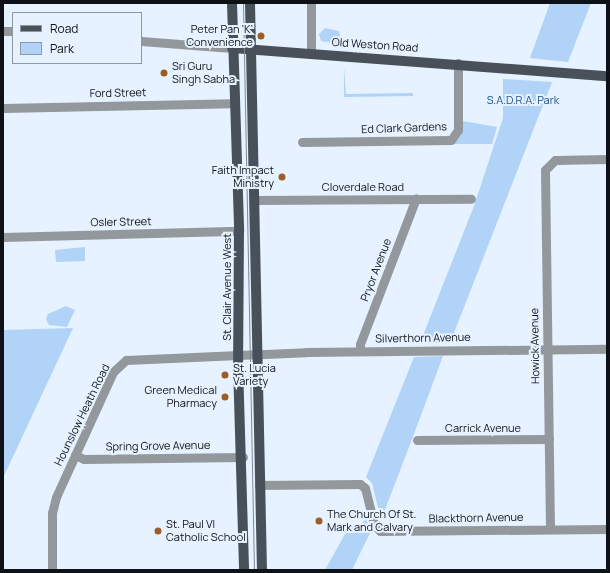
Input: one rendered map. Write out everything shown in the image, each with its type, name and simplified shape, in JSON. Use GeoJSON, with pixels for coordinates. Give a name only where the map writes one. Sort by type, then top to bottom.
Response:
{"type":"FeatureCollection","features":[{"type":"Feature","properties":{"kind":"main road","name":"St. Clair Avenue West"},"geometry":{"type":"LineString","coordinates":[[232,3],[233,103],[239,232],[239,354],[243,457],[244,570]]}},
{"type":"Feature","properties":{"kind":"main road"},"geometry":{"type":"LineString","coordinates":[[250,3],[258,353],[259,485],[262,570]]}},
{"type":"Feature","properties":{"kind":"main road","name":"Old Weston Road"},"geometry":{"type":"LineString","coordinates":[[232,48],[458,63],[607,76]]}},
{"type":"Feature","properties":{"kind":"street"},"geometry":{"type":"LineString","coordinates":[[311,3],[311,54]]}},
{"type":"Feature","properties":{"kind":"street","name":"Old Weston Road"},"geometry":{"type":"LineString","coordinates":[[142,41],[232,48]]}},
{"type":"Feature","properties":{"kind":"street","name":"Ed Clark Gardens"},"geometry":{"type":"LineString","coordinates":[[302,142],[451,140],[458,130],[458,63]]}},
{"type":"Feature","properties":{"kind":"street","name":"Ford Street"},"geometry":{"type":"LineString","coordinates":[[3,108],[233,103]]}},
{"type":"Feature","properties":{"kind":"street","name":"Howick Avenue"},"geometry":{"type":"LineString","coordinates":[[550,529],[544,174],[548,164],[555,160],[607,159]]}},
{"type":"Feature","properties":{"kind":"street","name":"Cloverdale Road"},"geometry":{"type":"LineString","coordinates":[[254,200],[416,198],[471,199]]}},
{"type":"Feature","properties":{"kind":"street","name":"Pryor Avenue"},"geometry":{"type":"LineString","coordinates":[[360,351],[361,340],[416,198]]}},
{"type":"Feature","properties":{"kind":"street","name":"Osler Street"},"geometry":{"type":"LineString","coordinates":[[3,237],[239,232]]}},
{"type":"Feature","properties":{"kind":"street","name":"Silverthorn Avenue"},"geometry":{"type":"LineString","coordinates":[[239,354],[548,348],[607,349]]}},
{"type":"Feature","properties":{"kind":"street","name":"Hounslow Heath Road"},"geometry":{"type":"LineString","coordinates":[[52,570],[53,506],[113,372],[126,360],[239,354]]}},
{"type":"Feature","properties":{"kind":"street","name":"Carrick Avenue"},"geometry":{"type":"LineString","coordinates":[[417,440],[549,439]]}},
{"type":"Feature","properties":{"kind":"street","name":"Spring Grove Avenue"},"geometry":{"type":"LineString","coordinates":[[75,455],[84,459],[243,457]]}},
{"type":"Feature","properties":{"kind":"street","name":"Blackthorn Avenue"},"geometry":{"type":"LineString","coordinates":[[259,485],[360,484],[365,488],[374,525],[380,532],[607,529]]}},
{"type":"Feature","properties":{"kind":"green space","name":"S.A.D.R.A. Park"},"geometry":{"type":"Polygon","coordinates":[[[550,3],[591,3],[568,62],[530,58],[550,3]]]}},
{"type":"Feature","properties":{"kind":"green space"},"geometry":{"type":"Polygon","coordinates":[[[325,28],[339,31],[342,44],[321,41],[319,34],[325,28]]]}},
{"type":"Feature","properties":{"kind":"green space"},"geometry":{"type":"Polygon","coordinates":[[[344,67],[346,94],[413,93],[413,96],[344,97],[344,67]]]}},
{"type":"Feature","properties":{"kind":"green space","name":"S.A.D.R.A. Park"},"geometry":{"type":"Polygon","coordinates":[[[503,79],[552,82],[450,343],[420,343],[474,206],[503,118],[503,79]]]}},
{"type":"Feature","properties":{"kind":"green space"},"geometry":{"type":"Polygon","coordinates":[[[463,121],[497,127],[492,144],[454,144],[461,135],[463,121]]]}},
{"type":"Feature","properties":{"kind":"green space"},"geometry":{"type":"Polygon","coordinates":[[[85,247],[85,261],[56,262],[55,250],[85,247]]]}},
{"type":"Feature","properties":{"kind":"green space"},"geometry":{"type":"Polygon","coordinates":[[[66,306],[75,310],[67,327],[49,325],[46,319],[48,314],[66,306]]]}},
{"type":"Feature","properties":{"kind":"green space"},"geometry":{"type":"Polygon","coordinates":[[[73,328],[3,478],[3,330],[73,328]]]}},
{"type":"Feature","properties":{"kind":"green space"},"geometry":{"type":"Polygon","coordinates":[[[443,356],[381,520],[372,483],[366,477],[414,357],[443,356]]]}},
{"type":"Feature","properties":{"kind":"green space"},"geometry":{"type":"Polygon","coordinates":[[[366,519],[370,533],[352,570],[325,570],[350,525],[361,524],[366,519]]]}},
{"type":"Feature","properties":{"kind":"tram line"},"geometry":{"type":"LineString","coordinates":[[243,3],[254,570]]}},
{"type":"Feature","properties":{"kind":"place","name":"Peter Pan 'K' Convenience"},"geometry":{"type":"Point","coordinates":[261,36]}},
{"type":"Feature","properties":{"kind":"place","name":"Sri Guru Singh Sabha"},"geometry":{"type":"Point","coordinates":[164,73]}},
{"type":"Feature","properties":{"kind":"place","name":"Faith Impact Ministry"},"geometry":{"type":"Point","coordinates":[282,177]}},
{"type":"Feature","properties":{"kind":"place","name":"St. Lucia Variety"},"geometry":{"type":"Point","coordinates":[225,375]}},
{"type":"Feature","properties":{"kind":"place","name":"Green Medical Pharmacy"},"geometry":{"type":"Point","coordinates":[225,397]}},
{"type":"Feature","properties":{"kind":"place","name":"The Church Of St. Mark and Calvary"},"geometry":{"type":"Point","coordinates":[319,521]}},
{"type":"Feature","properties":{"kind":"place","name":"St. Paul VI Catholic School"},"geometry":{"type":"Point","coordinates":[158,531]}}]}
